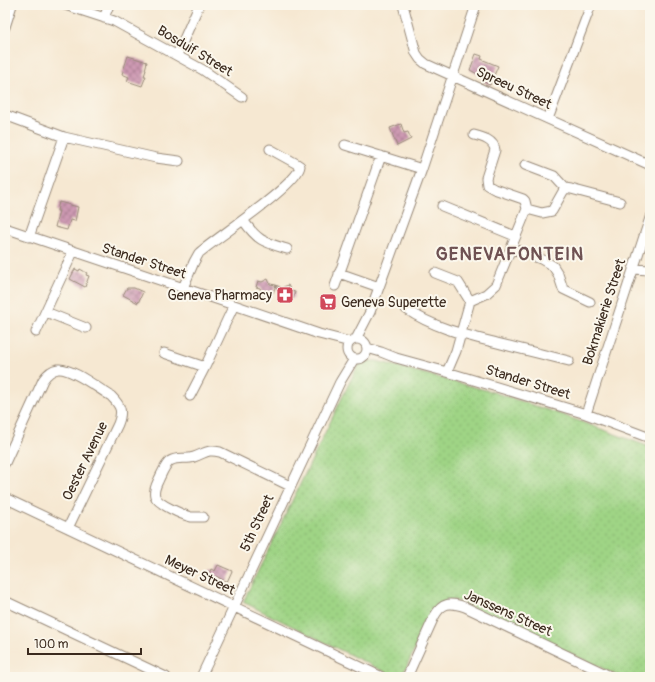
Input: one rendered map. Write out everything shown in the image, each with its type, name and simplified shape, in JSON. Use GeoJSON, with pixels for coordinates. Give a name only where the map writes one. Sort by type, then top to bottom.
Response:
{"type":"FeatureCollection","features":[{"type":"Feature","properties":{"kind":"street"},"geometry":{"type":"LineString","coordinates":[[5,27],[12,5]]}},
{"type":"Feature","properties":{"kind":"street","name":"Bosduif Street"},"geometry":{"type":"LineString","coordinates":[[65,5],[114,21],[203,70],[242,97]]}},
{"type":"Feature","properties":{"kind":"street"},"geometry":{"type":"LineString","coordinates":[[104,18],[109,5]]}},
{"type":"Feature","properties":{"kind":"street"},"geometry":{"type":"LineString","coordinates":[[177,56],[199,5]]}},
{"type":"Feature","properties":{"kind":"street","name":"Spreeu Street"},"geometry":{"type":"LineString","coordinates":[[403,5],[414,47],[420,59],[426,64],[650,166]]}},
{"type":"Feature","properties":{"kind":"street"},"geometry":{"type":"LineString","coordinates":[[356,348],[422,169],[476,5]]}},
{"type":"Feature","properties":{"kind":"street"},"geometry":{"type":"LineString","coordinates":[[548,119],[591,5]]}},
{"type":"Feature","properties":{"kind":"street"},"geometry":{"type":"LineString","coordinates":[[5,115],[64,137],[156,158],[179,161]]}},
{"type":"Feature","properties":{"kind":"street"},"geometry":{"type":"LineString","coordinates":[[470,301],[480,297],[494,287],[527,209],[523,198],[494,189],[487,185],[486,178],[495,146],[482,137],[474,135]]}},
{"type":"Feature","properties":{"kind":"street"},"geometry":{"type":"LineString","coordinates":[[29,237],[64,137]]}},
{"type":"Feature","properties":{"kind":"street"},"geometry":{"type":"LineString","coordinates":[[345,146],[422,169]]}},
{"type":"Feature","properties":{"kind":"street"},"geometry":{"type":"LineString","coordinates":[[183,288],[199,252],[243,220],[287,184],[299,170],[299,166],[270,149]]}},
{"type":"Feature","properties":{"kind":"street"},"geometry":{"type":"LineString","coordinates":[[335,286],[381,156]]}},
{"type":"Feature","properties":{"kind":"street"},"geometry":{"type":"LineString","coordinates":[[525,165],[554,176],[565,188],[620,202]]}},
{"type":"Feature","properties":{"kind":"street"},"geometry":{"type":"LineString","coordinates":[[527,209],[542,213],[552,211],[565,188]]}},
{"type":"Feature","properties":{"kind":"street"},"geometry":{"type":"LineString","coordinates":[[442,206],[515,236]]}},
{"type":"Feature","properties":{"kind":"street","name":"Bokmakierie Street"},"geometry":{"type":"LineString","coordinates":[[586,414],[650,218]]}},
{"type":"Feature","properties":{"kind":"street"},"geometry":{"type":"LineString","coordinates":[[243,220],[251,232],[259,239],[287,248]]}},
{"type":"Feature","properties":{"kind":"street","name":"Stander Street"},"geometry":{"type":"LineString","coordinates":[[6,232],[29,237],[183,288],[356,348],[447,372],[586,414],[650,438]]}},
{"type":"Feature","properties":{"kind":"street"},"geometry":{"type":"LineString","coordinates":[[511,248],[550,264],[557,272],[563,289],[590,302]]}},
{"type":"Feature","properties":{"kind":"street"},"geometry":{"type":"LineString","coordinates":[[36,332],[74,252]]}},
{"type":"Feature","properties":{"kind":"street"},"geometry":{"type":"LineString","coordinates":[[633,269],[650,270]]}},
{"type":"Feature","properties":{"kind":"street"},"geometry":{"type":"LineString","coordinates":[[339,273],[379,287]]}},
{"type":"Feature","properties":{"kind":"street"},"geometry":{"type":"LineString","coordinates":[[435,273],[458,282],[470,301],[456,351],[447,372]]}},
{"type":"Feature","properties":{"kind":"street"},"geometry":{"type":"LineString","coordinates":[[190,396],[234,305]]}},
{"type":"Feature","properties":{"kind":"street"},"geometry":{"type":"LineString","coordinates":[[406,309],[435,326],[460,334],[569,361]]}},
{"type":"Feature","properties":{"kind":"street"},"geometry":{"type":"LineString","coordinates":[[46,312],[86,328]]}},
{"type":"Feature","properties":{"kind":"street","name":"5th Street"},"geometry":{"type":"LineString","coordinates":[[201,677],[356,348]]}},
{"type":"Feature","properties":{"kind":"street"},"geometry":{"type":"LineString","coordinates":[[164,353],[205,367]]}},
{"type":"Feature","properties":{"kind":"street","name":"Oester Avenue"},"geometry":{"type":"LineString","coordinates":[[5,463],[43,380],[48,373],[58,369],[69,370],[111,396],[120,406],[121,412],[118,424],[68,528]]}},
{"type":"Feature","properties":{"kind":"street"},"geometry":{"type":"LineString","coordinates":[[203,517],[192,517],[181,514],[156,499],[154,494],[155,489],[165,467],[174,459],[194,457],[211,450],[220,452],[290,486]]}},
{"type":"Feature","properties":{"kind":"street","name":"Meyer Street"},"geometry":{"type":"LineString","coordinates":[[5,498],[382,677]]}},
{"type":"Feature","properties":{"kind":"street"},"geometry":{"type":"LineString","coordinates":[[5,601],[166,677]]}},
{"type":"Feature","properties":{"kind":"street","name":"Janssens Street"},"geometry":{"type":"LineString","coordinates":[[407,677],[438,610],[448,604],[456,604],[612,677]]}},
{"type":"Feature","properties":{"kind":"green space"},"geometry":{"type":"Polygon","coordinates":[[[367,361],[377,361],[493,392],[560,414],[650,447],[650,677],[621,677],[458,601],[448,600],[432,612],[405,670],[398,675],[391,675],[243,602],[354,373],[360,364],[367,361]]]}},
{"type":"Feature","properties":{"kind":"building"},"geometry":{"type":"Polygon","coordinates":[[[476,54],[482,56],[481,59],[498,66],[490,85],[482,81],[483,77],[470,70],[476,54]]]}},
{"type":"Feature","properties":{"kind":"building"},"geometry":{"type":"Polygon","coordinates":[[[128,56],[147,62],[144,76],[146,76],[142,86],[127,81],[129,77],[122,74],[128,56]]]}},
{"type":"Feature","properties":{"kind":"building"},"geometry":{"type":"Polygon","coordinates":[[[401,124],[404,133],[408,132],[411,139],[397,146],[390,128],[401,124]]]}},
{"type":"Feature","properties":{"kind":"building"},"geometry":{"type":"Polygon","coordinates":[[[59,202],[78,207],[75,221],[70,220],[67,230],[55,227],[59,211],[57,211],[59,202]]]}},
{"type":"Feature","properties":{"kind":"building"},"geometry":{"type":"Polygon","coordinates":[[[75,269],[79,271],[80,269],[89,276],[85,287],[70,279],[75,269]]]}},
{"type":"Feature","properties":{"kind":"building"},"geometry":{"type":"Polygon","coordinates":[[[268,279],[270,284],[276,285],[273,293],[270,292],[263,295],[260,288],[256,287],[258,281],[262,282],[268,279]]]}},
{"type":"Feature","properties":{"kind":"building"},"geometry":{"type":"Polygon","coordinates":[[[276,285],[282,288],[288,285],[291,291],[295,292],[293,299],[290,297],[283,301],[276,285]]]}},
{"type":"Feature","properties":{"kind":"building"},"geometry":{"type":"Polygon","coordinates":[[[127,288],[134,288],[143,292],[138,303],[123,295],[127,288]]]}},
{"type":"Feature","properties":{"kind":"building"},"geometry":{"type":"Polygon","coordinates":[[[218,565],[232,571],[227,582],[216,576],[214,579],[208,576],[211,569],[215,571],[218,565]]]}},
{"type":"Feature","properties":{"kind":"place","name":"Geneva Pharmacy"},"geometry":{"type":"Point","coordinates":[285,295]}},
{"type":"Feature","properties":{"kind":"place","name":"Geneva Superette"},"geometry":{"type":"Point","coordinates":[328,302]}},
{"type":"Feature","properties":{"kind":"district","name":"GENEVAFONTEIN"},"geometry":{"type":"Point","coordinates":[510,254]}}]}
